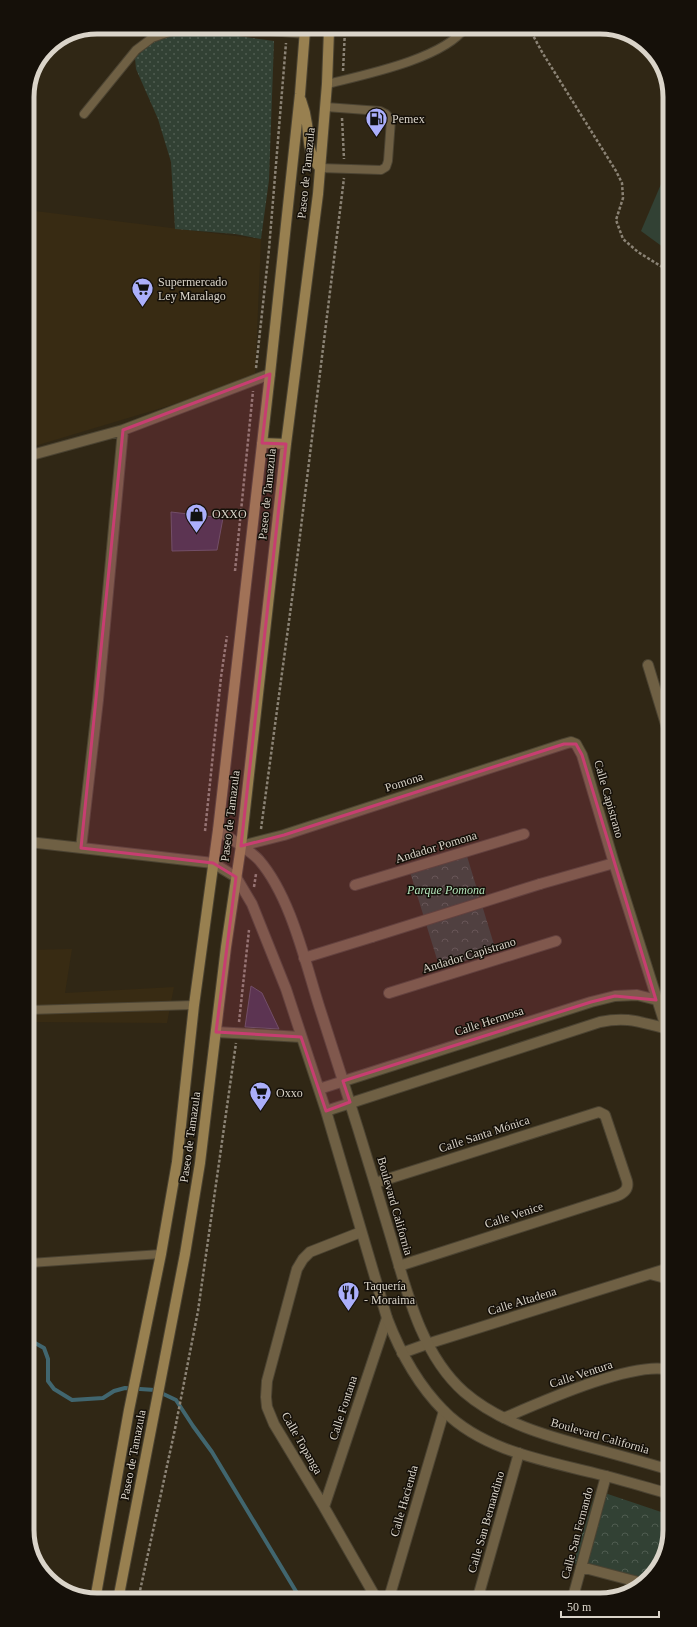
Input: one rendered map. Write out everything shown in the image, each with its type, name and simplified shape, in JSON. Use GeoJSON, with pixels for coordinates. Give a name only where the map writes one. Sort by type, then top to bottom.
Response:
{"type":"FeatureCollection","features":[{"type":"Feature","properties":{"kind":"main road","name":"Paseo de Tamazula"},"geometry":{"type":"LineString","coordinates":[[96,1593],[130,1410],[161,1254],[176,1162],[194,1005],[218,830],[270,374],[300,94],[305,34]]}},
{"type":"Feature","properties":{"kind":"main road","name":"Paseo de Tamazula"},"geometry":{"type":"LineString","coordinates":[[119,1593],[185,1254],[200,1163],[240,846],[286,444],[320,168],[326,108],[329,34]]}},
{"type":"Feature","properties":{"kind":"main road"},"geometry":{"type":"LineString","coordinates":[[300,94],[307,123],[310,151],[312,158],[320,168]]}},
{"type":"Feature","properties":{"kind":"main road"},"geometry":{"type":"LineString","coordinates":[[262,443],[286,444]]}},
{"type":"Feature","properties":{"kind":"street"},"geometry":{"type":"LineString","coordinates":[[34,454],[123,430],[270,374]]}},
{"type":"Feature","properties":{"kind":"street"},"geometry":{"type":"LineString","coordinates":[[81,848],[98,700],[123,430]]}},
{"type":"Feature","properties":{"kind":"street"},"geometry":{"type":"LineString","coordinates":[[648,665],[663,700]]}},
{"type":"Feature","properties":{"kind":"street","name":"Pomona"},"geometry":{"type":"LineString","coordinates":[[240,846],[284,835],[564,744],[571,742],[576,744]]}},
{"type":"Feature","properties":{"kind":"street","name":"Calle Capistrano"},"geometry":{"type":"LineString","coordinates":[[576,744],[582,755],[656,1000],[663,1019]]}},
{"type":"Feature","properties":{"kind":"street","name":"Boulevard California"},"geometry":{"type":"LineString","coordinates":[[218,830],[258,858],[275,883],[292,919],[375,1183],[399,1266],[427,1344],[446,1372],[465,1392],[504,1418],[550,1436],[663,1468]]}},
{"type":"Feature","properties":{"kind":"street","name":"Andador Pomona"},"geometry":{"type":"LineString","coordinates":[[355,884],[524,834]]}},
{"type":"Feature","properties":{"kind":"street"},"geometry":{"type":"LineString","coordinates":[[34,843],[213,863],[236,877],[252,904],[286,989],[326,1111],[387,1318],[402,1353],[413,1373],[444,1411],[472,1432],[489,1441],[519,1453],[663,1492]]}},
{"type":"Feature","properties":{"kind":"street"},"geometry":{"type":"LineString","coordinates":[[304,958],[540,884],[614,863]]}},
{"type":"Feature","properties":{"kind":"street","name":"Andador Capistrano"},"geometry":{"type":"LineString","coordinates":[[389,993],[556,941]]}},
{"type":"Feature","properties":{"kind":"street","name":"Calle Hermosa"},"geometry":{"type":"LineString","coordinates":[[319,1090],[591,1002],[615,996],[637,996],[663,1002]]}},
{"type":"Feature","properties":{"kind":"street"},"geometry":{"type":"LineString","coordinates":[[326,1111],[600,1022],[617,1019],[634,1020],[663,1030]]}},
{"type":"Feature","properties":{"kind":"street"},"geometry":{"type":"LineString","coordinates":[[216,1032],[301,1037]]}},
{"type":"Feature","properties":{"kind":"street","name":"Calle Santa Mónica"},"geometry":{"type":"LineString","coordinates":[[375,1183],[595,1112],[602,1113]]}},
{"type":"Feature","properties":{"kind":"street","name":"Calle Venice"},"geometry":{"type":"LineString","coordinates":[[399,1266],[617,1196],[626,1190],[628,1186],[627,1181],[606,1118],[602,1113]]}},
{"type":"Feature","properties":{"kind":"street","name":"Calle Topanga"},"geometry":{"type":"LineString","coordinates":[[361,1232],[310,1252],[303,1259],[297,1269],[267,1381],[267,1402],[274,1424],[373,1593]]}},
{"type":"Feature","properties":{"kind":"street","name":"Calle Altadena"},"geometry":{"type":"LineString","coordinates":[[402,1353],[663,1270]]}},
{"type":"Feature","properties":{"kind":"street"},"geometry":{"type":"LineString","coordinates":[[650,1274],[663,1277]]}},
{"type":"Feature","properties":{"kind":"street","name":"Calle Fontana"},"geometry":{"type":"LineString","coordinates":[[324,1507],[387,1318]]}},
{"type":"Feature","properties":{"kind":"street","name":"Calle Ventura"},"geometry":{"type":"LineString","coordinates":[[504,1418],[555,1396],[619,1375],[635,1371],[663,1369]]}},
{"type":"Feature","properties":{"kind":"street","name":"Calle Hacienda"},"geometry":{"type":"LineString","coordinates":[[390,1593],[444,1411]]}},
{"type":"Feature","properties":{"kind":"street","name":"Calle San Bernandino"},"geometry":{"type":"LineString","coordinates":[[479,1593],[519,1453]]}},
{"type":"Feature","properties":{"kind":"street","name":"Calle San Fernando"},"geometry":{"type":"LineString","coordinates":[[574,1593],[606,1476]]}},
{"type":"Feature","properties":{"kind":"street"},"geometry":{"type":"LineString","coordinates":[[581,1567],[637,1581]]}},
{"type":"Feature","properties":{"kind":"lane"},"geometry":{"type":"LineString","coordinates":[[84,114],[136,50],[152,38],[163,34]]}},
{"type":"Feature","properties":{"kind":"lane"},"geometry":{"type":"LineString","coordinates":[[327,84],[408,62],[448,44],[459,34]]}},
{"type":"Feature","properties":{"kind":"lane"},"geometry":{"type":"LineString","coordinates":[[320,168],[381,170],[386,167],[388,162],[391,120],[386,114],[380,112],[326,108]]}},
{"type":"Feature","properties":{"kind":"lane"},"geometry":{"type":"LineString","coordinates":[[34,1010],[194,1005]]}},
{"type":"Feature","properties":{"kind":"lane"},"geometry":{"type":"LineString","coordinates":[[34,1263],[161,1254]]}},
{"type":"Feature","properties":{"kind":"path"},"geometry":{"type":"LineString","coordinates":[[234,577],[268,249],[287,34]]}},
{"type":"Feature","properties":{"kind":"path"},"geometry":{"type":"LineString","coordinates":[[343,80],[345,34]]}},
{"type":"Feature","properties":{"kind":"path"},"geometry":{"type":"LineString","coordinates":[[532,34],[622,183],[623,198],[616,220],[624,239],[638,252],[663,268]]}},
{"type":"Feature","properties":{"kind":"path"},"geometry":{"type":"LineString","coordinates":[[260,841],[296,568],[345,169],[342,109]]}},
{"type":"Feature","properties":{"kind":"path"},"geometry":{"type":"LineString","coordinates":[[205,831],[221,678],[228,632]]}},
{"type":"Feature","properties":{"kind":"path"},"geometry":{"type":"LineString","coordinates":[[252,904],[258,858]]}},
{"type":"Feature","properties":{"kind":"path"},"geometry":{"type":"LineString","coordinates":[[140,1593],[175,1429],[198,1311],[237,1033],[250,927]]}},
{"type":"Feature","properties":{"kind":"highlighted area"},"geometry":{"type":"Polygon","coordinates":[[[270,374],[262,443],[286,444],[241,846],[284,835],[564,744],[576,744],[582,755],[656,1000],[615,996],[591,1002],[343,1081],[350,1102],[326,1111],[301,1037],[216,1032],[236,877],[213,863],[81,848],[123,430],[270,374]]]}},
{"type":"Feature","properties":{"kind":"shaded area","name":"Supermercado Ley Maralago"},"geometry":{"type":"Polygon","coordinates":[[[34,211],[261,239],[255,380],[34,446],[34,211]]]}},
{"type":"Feature","properties":{"kind":"shaded area"},"geometry":{"type":"Polygon","coordinates":[[[72,949],[65,993],[174,987],[167,1023],[34,1022],[34,950],[72,949]]]}},
{"type":"Feature","properties":{"kind":"green space"},"geometry":{"type":"Polygon","coordinates":[[[176,34],[224,34],[274,41],[269,180],[261,239],[235,234],[175,229],[171,162],[158,119],[136,69],[135,58],[150,43],[176,34]]]}},
{"type":"Feature","properties":{"kind":"green space"},"geometry":{"type":"Polygon","coordinates":[[[663,179],[663,247],[641,231],[663,179]]]}},
{"type":"Feature","properties":{"kind":"green space","name":"Parque Pomona"},"geometry":{"type":"Polygon","coordinates":[[[466,853],[496,951],[440,969],[409,869],[466,853]]]}},
{"type":"Feature","properties":{"kind":"green space"},"geometry":{"type":"Polygon","coordinates":[[[596,1490],[663,1513],[662,1542],[657,1558],[645,1575],[634,1583],[573,1563],[596,1490]]]}},
{"type":"Feature","properties":{"kind":"building","name":"OXXO"},"geometry":{"type":"Polygon","coordinates":[[[171,512],[223,518],[217,550],[172,551],[171,512]]]}},
{"type":"Feature","properties":{"kind":"building"},"geometry":{"type":"Polygon","coordinates":[[[251,986],[262,993],[279,1029],[245,1027],[251,986]]]}},
{"type":"Feature","properties":{"kind":"waterway"},"geometry":{"type":"LineString","coordinates":[[34,1343],[44,1348],[48,1359],[48,1381],[54,1389],[72,1400],[103,1398],[114,1391],[125,1388],[155,1390],[176,1400],[212,1452],[297,1593]]}},
{"type":"Feature","properties":{"kind":"place","name":"Pemex"},"geometry":{"type":"Point","coordinates":[376,138]}},
{"type":"Feature","properties":{"kind":"place","name":"Supermercado Ley Maralago"},"geometry":{"type":"Point","coordinates":[143,308]}},
{"type":"Feature","properties":{"kind":"place","name":"OXXO"},"geometry":{"type":"Point","coordinates":[196,534]}},
{"type":"Feature","properties":{"kind":"place","name":"Oxxo"},"geometry":{"type":"Point","coordinates":[260,1112]}},
{"type":"Feature","properties":{"kind":"place","name":"Taquería - Moraima"},"geometry":{"type":"Point","coordinates":[349,1312]}}]}
